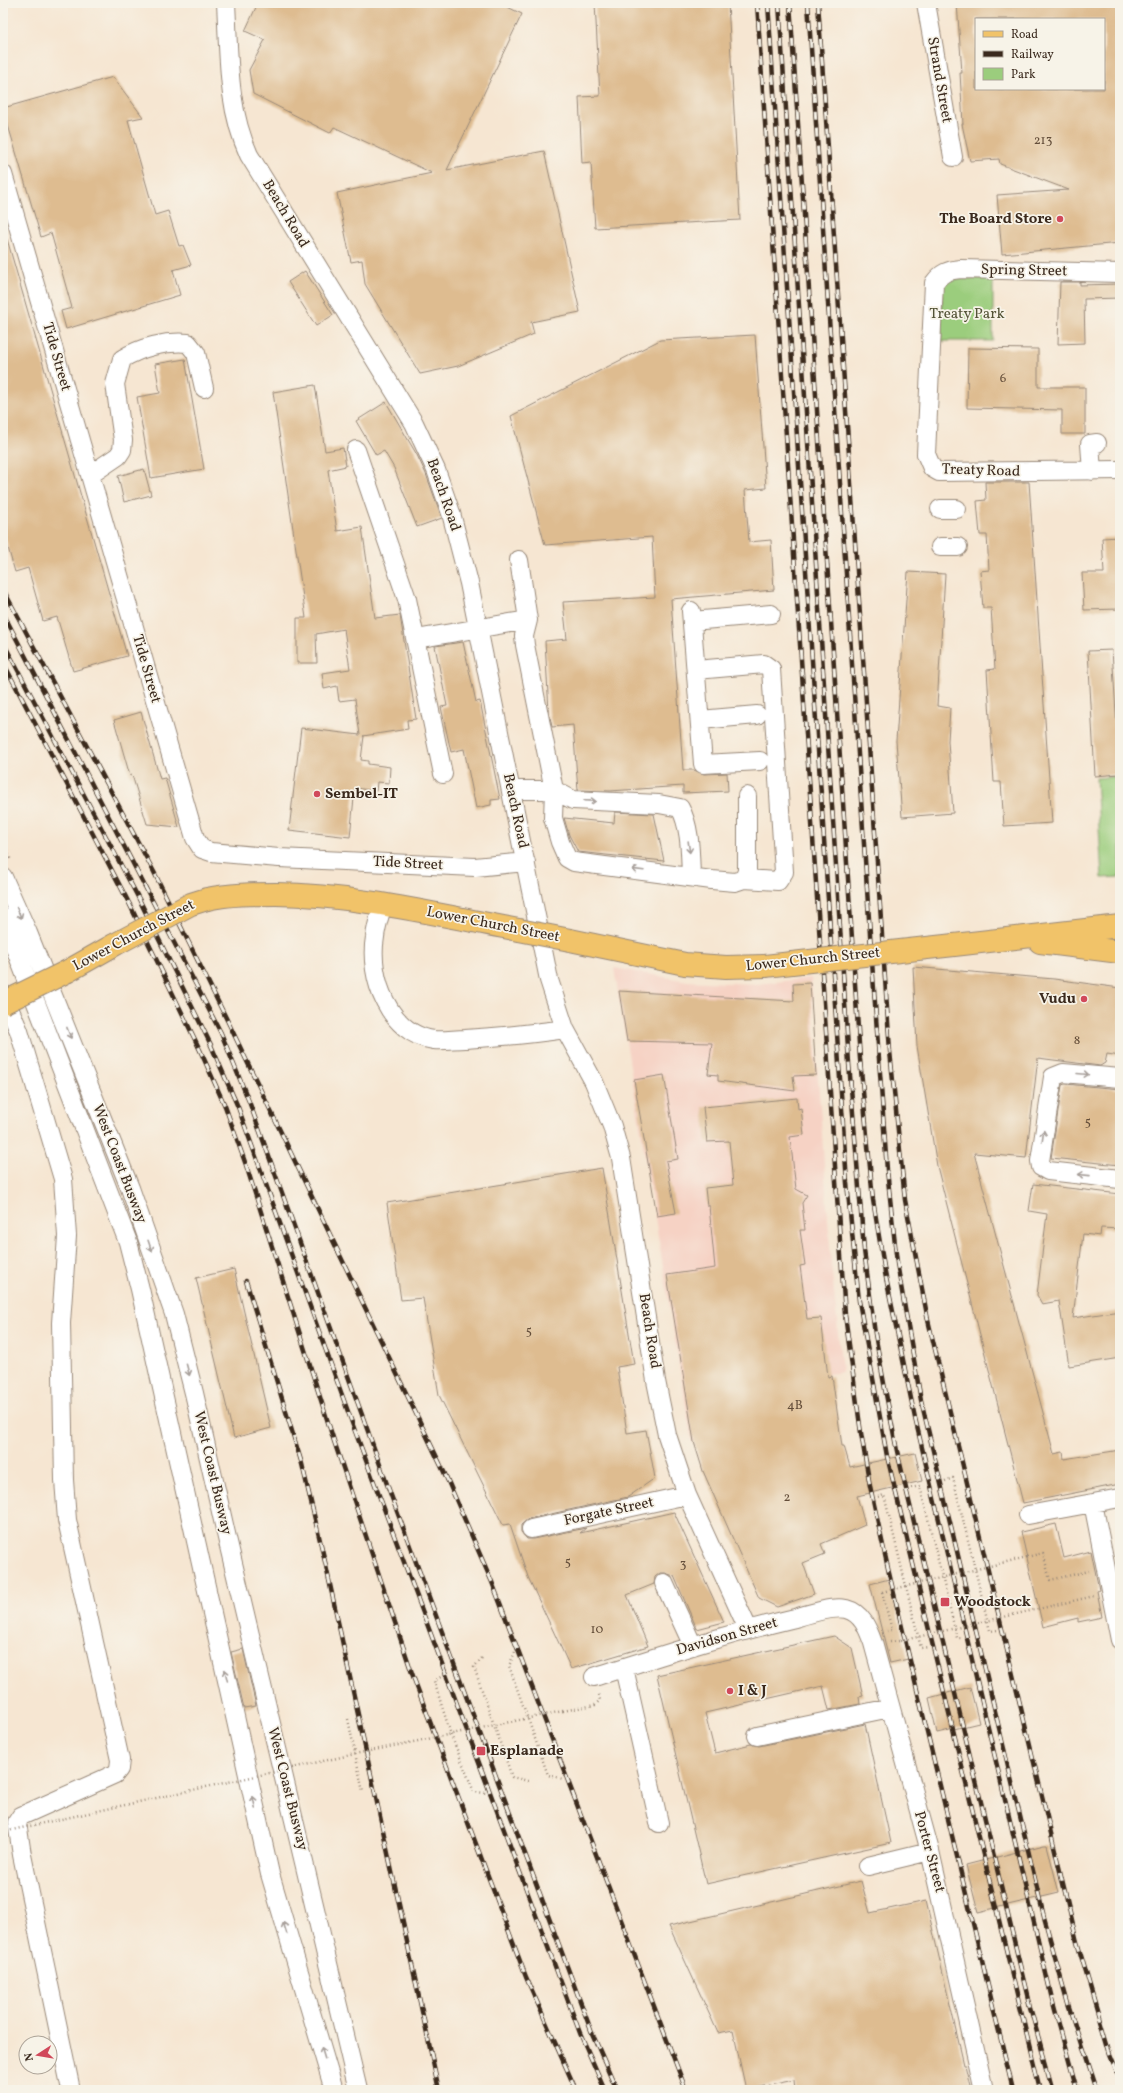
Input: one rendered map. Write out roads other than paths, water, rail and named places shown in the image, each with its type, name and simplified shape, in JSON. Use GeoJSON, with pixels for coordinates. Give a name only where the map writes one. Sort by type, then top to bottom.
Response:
{"type":"FeatureCollection","features":[{"type":"Feature","properties":{"kind":"main road","name":"Lower Church Street"},"geometry":{"type":"LineString","coordinates":[[3,1003],[68,971],[191,904],[207,899],[235,894],[300,894],[346,898],[570,940],[685,964],[726,967],[765,966],[1120,926]]}},
{"type":"Feature","properties":{"kind":"main road","name":"Lower Church Street"},"geometry":{"type":"LineString","coordinates":[[1007,938],[1120,952]]}},
{"type":"Feature","properties":{"kind":"street","name":"Beach Road"},"geometry":{"type":"LineString","coordinates":[[226,3],[230,84],[239,134],[253,162],[414,423],[436,470],[451,513],[478,629],[549,980],[565,1029],[594,1082],[612,1126],[622,1158],[658,1389],[667,1435],[687,1495],[748,1629]]}},
{"type":"Feature","properties":{"kind":"street","name":"Strand Street"},"geometry":{"type":"LineString","coordinates":[[926,3],[953,157]]}},
{"type":"Feature","properties":{"kind":"street","name":"Tide Street"},"geometry":{"type":"LineString","coordinates":[[3,174],[195,838],[202,849],[211,852],[279,858],[467,867],[526,862]]}},
{"type":"Feature","properties":{"kind":"street","name":"Spring Street"},"geometry":{"type":"LineString","coordinates":[[934,283],[940,276],[949,270],[961,269],[1120,273]]}},
{"type":"Feature","properties":{"kind":"street","name":"Treaty Road"},"geometry":{"type":"LineString","coordinates":[[934,283],[926,454],[932,468],[939,472],[955,473],[1120,470]]}},
{"type":"Feature","properties":{"kind":"street"},"geometry":{"type":"LineString","coordinates":[[90,475],[118,456],[122,450],[124,440],[115,384],[122,359],[135,351],[174,342],[188,343],[196,353],[204,388]]}},
{"type":"Feature","properties":{"kind":"street"},"geometry":{"type":"LineString","coordinates":[[1088,449],[1092,471]]}},
{"type":"Feature","properties":{"kind":"street"},"geometry":{"type":"LineString","coordinates":[[356,450],[407,599],[443,774]]}},
{"type":"Feature","properties":{"kind":"street"},"geometry":{"type":"LineString","coordinates":[[940,547],[958,547]]}},
{"type":"Feature","properties":{"kind":"street"},"geometry":{"type":"LineString","coordinates":[[520,560],[528,620],[524,636],[525,645],[554,790],[553,818],[560,842],[567,858],[574,862],[735,882],[744,879],[778,881],[782,877],[784,872],[770,669],[764,664],[696,670]]}},
{"type":"Feature","properties":{"kind":"street"},"geometry":{"type":"LineString","coordinates":[[760,761],[703,764],[691,616],[771,614]]}},
{"type":"Feature","properties":{"kind":"street"},"geometry":{"type":"LineString","coordinates":[[416,639],[528,620]]}},
{"type":"Feature","properties":{"kind":"street"},"geometry":{"type":"LineString","coordinates":[[700,720],[757,715]]}},
{"type":"Feature","properties":{"kind":"street"},"geometry":{"type":"LineString","coordinates":[[511,790],[554,790],[573,800],[659,804],[680,808],[684,815],[690,849],[691,877]]}},
{"type":"Feature","properties":{"kind":"street"},"geometry":{"type":"LineString","coordinates":[[744,879],[747,871],[747,796]]}},
{"type":"Feature","properties":{"kind":"street","name":"West Coast Busway"},"geometry":{"type":"LineString","coordinates":[[3,877],[28,933],[130,1188],[174,1314],[194,1393],[225,1530],[358,2090]]}},
{"type":"Feature","properties":{"kind":"street"},"geometry":{"type":"LineString","coordinates":[[383,904],[374,938],[375,966],[380,994],[392,1014],[408,1030],[434,1040],[513,1037],[565,1029]]}},
{"type":"Feature","properties":{"kind":"street","name":"West Coast Busway"},"geometry":{"type":"LineString","coordinates":[[3,917],[128,1242],[140,1289],[270,1874],[334,2090]]}},
{"type":"Feature","properties":{"kind":"street"},"geometry":{"type":"LineString","coordinates":[[3,994],[19,1031],[63,1179],[67,1236],[61,1323],[64,1480],[67,1520],[120,1760],[119,1769],[115,1774],[21,1816],[17,1822],[22,1855],[71,2090]]}},
{"type":"Feature","properties":{"kind":"street"},"geometry":{"type":"LineString","coordinates":[[1120,1078],[1063,1073],[1055,1075],[1051,1081],[1040,1161],[1041,1167],[1048,1171],[1120,1179]]}},
{"type":"Feature","properties":{"kind":"street","name":"Forgate Street"},"geometry":{"type":"LineString","coordinates":[[531,1529],[687,1495]]}},
{"type":"Feature","properties":{"kind":"street"},"geometry":{"type":"LineString","coordinates":[[1028,1515],[1120,1498]]}},
{"type":"Feature","properties":{"kind":"street"},"geometry":{"type":"LineString","coordinates":[[1093,1503],[1120,1640]]}},
{"type":"Feature","properties":{"kind":"street"},"geometry":{"type":"LineString","coordinates":[[664,1583],[693,1646]]}},
{"type":"Feature","properties":{"kind":"street","name":"Davidson Street"},"geometry":{"type":"LineString","coordinates":[[594,1677],[748,1629],[823,1611],[846,1609],[860,1618]]}},
{"type":"Feature","properties":{"kind":"street","name":"Porter Street"},"geometry":{"type":"LineString","coordinates":[[860,1618],[867,1627],[874,1643],[890,1708],[930,1850],[984,2090]]}},
{"type":"Feature","properties":{"kind":"street"},"geometry":{"type":"LineString","coordinates":[[624,1668],[659,1823]]}},
{"type":"Feature","properties":{"kind":"street"},"geometry":{"type":"LineString","coordinates":[[757,1736],[890,1708]]}},
{"type":"Feature","properties":{"kind":"street"},"geometry":{"type":"LineString","coordinates":[[868,1866],[930,1850]]}},
{"type":"Feature","properties":{"kind":"railway"},"geometry":{"type":"LineString","coordinates":[[757,3],[845,1315],[861,1433],[870,1486],[889,1573],[1013,2090]]}},
{"type":"Feature","properties":{"kind":"railway"},"geometry":{"type":"LineString","coordinates":[[768,3],[847,1183],[859,1301],[887,1456],[1040,2090]]}},
{"type":"Feature","properties":{"kind":"railway"},"geometry":{"type":"LineString","coordinates":[[779,3],[849,1063],[864,1250],[875,1334],[897,1451],[1030,2007],[1053,2090]]}},
{"type":"Feature","properties":{"kind":"railway"},"geometry":{"type":"LineString","coordinates":[[790,3],[860,1059],[873,1200],[885,1273],[915,1418],[1052,1999],[1077,2090]]}},
{"type":"Feature","properties":{"kind":"railway"},"geometry":{"type":"LineString","coordinates":[[808,3],[870,934],[887,1170],[897,1263],[921,1400],[1044,1917],[1068,2004],[1096,2090]]}},
{"type":"Feature","properties":{"kind":"railway"},"geometry":{"type":"LineString","coordinates":[[818,3],[890,1051],[905,1200],[928,1320],[1077,1942],[1110,2054],[1120,2078]]}},
{"type":"Feature","properties":{"kind":"railway"},"geometry":{"type":"LineString","coordinates":[[3,589],[154,872],[230,1026],[444,1472],[492,1582],[686,2090]]}},
{"type":"Feature","properties":{"kind":"railway"},"geometry":{"type":"LineString","coordinates":[[3,613],[221,1033],[250,1104],[392,1498],[592,2033],[617,2090]]}},
{"type":"Feature","properties":{"kind":"railway"},"geometry":{"type":"LineString","coordinates":[[3,642],[139,899],[210,1043],[238,1107],[355,1431],[580,2033],[605,2090]]}},
{"type":"Feature","properties":{"kind":"railway"},"geometry":{"type":"LineString","coordinates":[[3,662],[129,903],[200,1050],[225,1106],[246,1165],[334,1441],[414,1679],[526,1977],[576,2090]]}},
{"type":"Feature","properties":{"kind":"railway"},"geometry":{"type":"LineString","coordinates":[[246,1281],[302,1464],[326,1566],[439,2090]]}},
{"type":"Feature","properties":{"kind":"place","name":"The Board Store"},"geometry":{"type":"Point","coordinates":[1060,219]}},
{"type":"Feature","properties":{"kind":"place","name":"Sembel-IT"},"geometry":{"type":"Point","coordinates":[317,794]}},
{"type":"Feature","properties":{"kind":"place","name":"Vudu"},"geometry":{"type":"Point","coordinates":[1084,999]}},
{"type":"Feature","properties":{"kind":"place","name":"Woodstock"},"geometry":{"type":"Point","coordinates":[945,1602]}},
{"type":"Feature","properties":{"kind":"place","name":"I & J"},"geometry":{"type":"Point","coordinates":[730,1691]}},
{"type":"Feature","properties":{"kind":"place","name":"Esplanade"},"geometry":{"type":"Point","coordinates":[481,1751]}},
{"type":"Feature","properties":{"kind":"park label","name":"Treaty Park"},"geometry":{"type":"Point","coordinates":[967,314]}}]}
